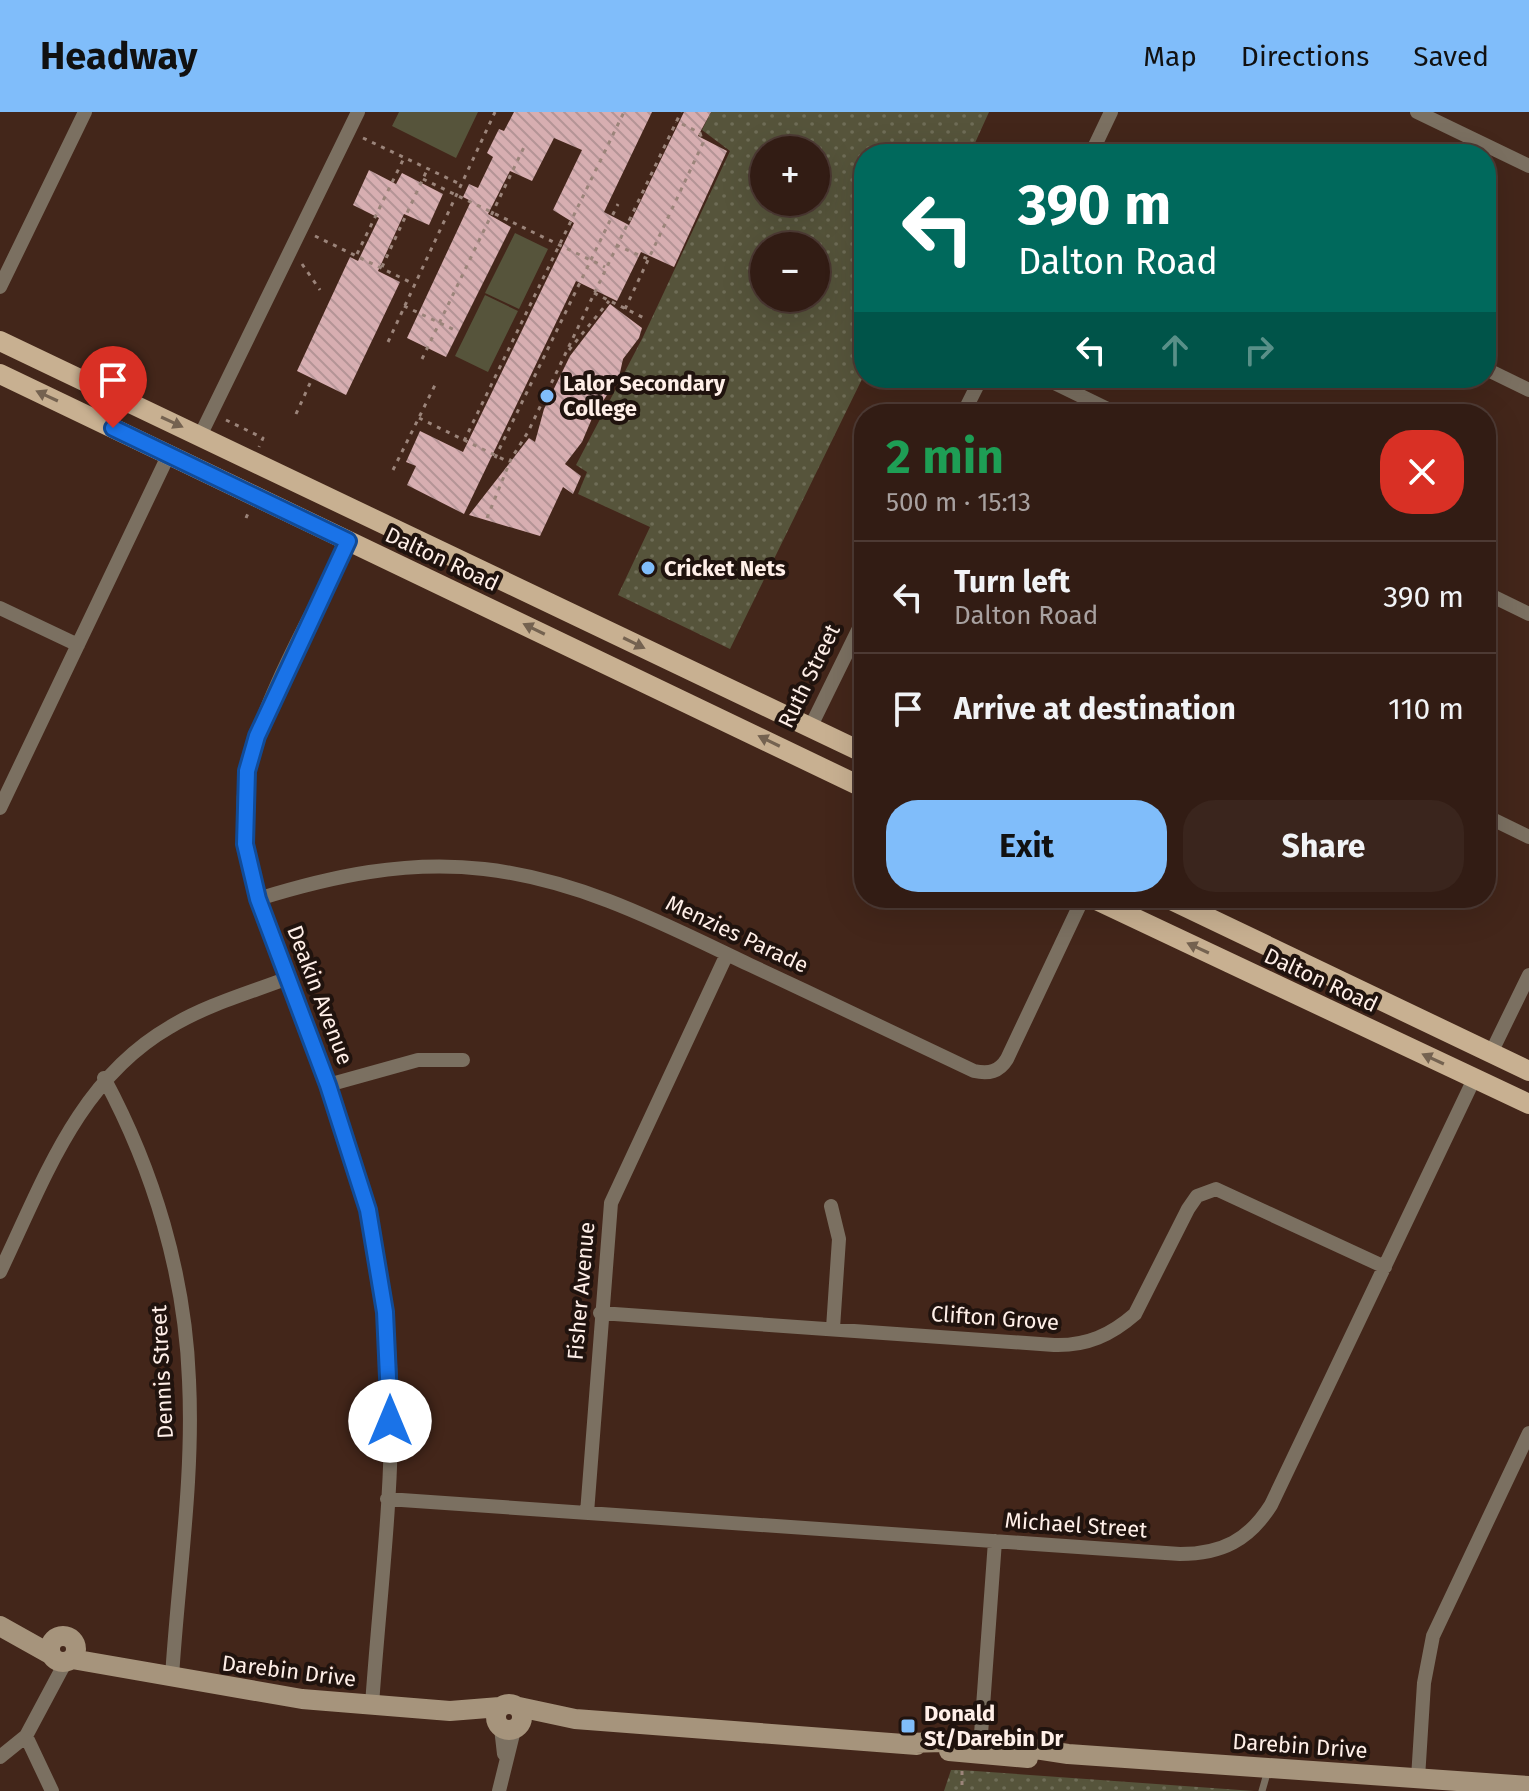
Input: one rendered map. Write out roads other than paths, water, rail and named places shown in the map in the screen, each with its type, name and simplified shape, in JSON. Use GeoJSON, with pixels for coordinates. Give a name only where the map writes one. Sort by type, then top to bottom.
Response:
{"type":"FeatureCollection","features":[{"type":"Feature","properties":{"kind":"main road","name":"Dalton Road"},"geometry":{"type":"LineString","coordinates":[[0,341],[854,748]]}},
{"type":"Feature","properties":{"kind":"main road","name":"Dalton Road"},"geometry":{"type":"LineString","coordinates":[[0,374],[854,783]]}},
{"type":"Feature","properties":{"kind":"main road","name":"Deakin Avenue"},"geometry":{"type":"LineString","coordinates":[[348,541],[362,514]]}},
{"type":"Feature","properties":{"kind":"main road","name":"Ruth Street"},"geometry":{"type":"LineString","coordinates":[[797,755],[810,728]]}},
{"type":"Feature","properties":{"kind":"main road","name":"Dalton Road"},"geometry":{"type":"LineString","coordinates":[[1113,908],[1529,1104]]}},
{"type":"Feature","properties":{"kind":"main road","name":"Dalton Road"},"geometry":{"type":"LineString","coordinates":[[1188,908],[1529,1071]]}},
{"type":"Feature","properties":{"kind":"street"},"geometry":{"type":"LineString","coordinates":[[0,287],[85,112]]}},
{"type":"Feature","properties":{"kind":"street"},"geometry":{"type":"LineString","coordinates":[[200,436],[358,112]]}},
{"type":"Feature","properties":{"kind":"street"},"geometry":{"type":"LineString","coordinates":[[1096,144],[1111,112]]}},
{"type":"Feature","properties":{"kind":"street"},"geometry":{"type":"LineString","coordinates":[[1417,112],[1483,144]]}},
{"type":"Feature","properties":{"kind":"street"},"geometry":{"type":"LineString","coordinates":[[1496,150],[1529,166]]}},
{"type":"Feature","properties":{"kind":"street"},"geometry":{"type":"LineString","coordinates":[[1496,374],[1529,390]]}},
{"type":"Feature","properties":{"kind":"street"},"geometry":{"type":"LineString","coordinates":[[1065,388],[1097,404]]}},
{"type":"Feature","properties":{"kind":"street"},"geometry":{"type":"LineString","coordinates":[[0,808],[169,454]]}},
{"type":"Feature","properties":{"kind":"street","name":"Deakin Avenue"},"geometry":{"type":"LineString","coordinates":[[348,541],[267,711],[247,771],[245,844],[258,899],[328,1085],[368,1210],[385,1312],[391,1395],[372,1705]]}},
{"type":"Feature","properties":{"kind":"street"},"geometry":{"type":"LineString","coordinates":[[1496,598],[1529,614]]}},
{"type":"Feature","properties":{"kind":"street"},"geometry":{"type":"LineString","coordinates":[[0,608],[78,645]]}},
{"type":"Feature","properties":{"kind":"street","name":"Ruth Street"},"geometry":{"type":"LineString","coordinates":[[810,728],[854,638]]}},
{"type":"Feature","properties":{"kind":"street"},"geometry":{"type":"LineString","coordinates":[[1496,821],[1529,837]]}},
{"type":"Feature","properties":{"kind":"street","name":"Menzies Parade"},"geometry":{"type":"LineString","coordinates":[[258,899],[316,881],[393,868],[483,869],[562,884],[605,897],[986,1073],[1002,1066],[1007,1059],[1078,908]]}},
{"type":"Feature","properties":{"kind":"street","name":"Fisher Avenue"},"geometry":{"type":"LineString","coordinates":[[587,1513],[607,1224],[618,1181],[727,954]]}},
{"type":"Feature","properties":{"kind":"street"},"geometry":{"type":"LineString","coordinates":[[1491,1053],[1529,975]]}},
{"type":"Feature","properties":{"kind":"street"},"geometry":{"type":"LineString","coordinates":[[0,1272],[71,1125],[104,1078],[127,1056],[172,1025],[288,978]]}},
{"type":"Feature","properties":{"kind":"street"},"geometry":{"type":"LineString","coordinates":[[328,1085],[418,1060],[463,1060]]}},
{"type":"Feature","properties":{"kind":"street","name":"Dennis Street"},"geometry":{"type":"LineString","coordinates":[[104,1078],[122,1110],[157,1204],[174,1262],[187,1339],[189,1433],[172,1677]]}},
{"type":"Feature","properties":{"kind":"street","name":"Michael Street"},"geometry":{"type":"LineString","coordinates":[[387,1499],[1198,1554],[1229,1547],[1242,1539],[1271,1505],[1474,1079]]}},
{"type":"Feature","properties":{"kind":"street","name":"Clifton Grove"},"geometry":{"type":"LineString","coordinates":[[600,1313],[1072,1345],[1097,1339],[1121,1327],[1135,1314],[1188,1209],[1197,1196],[1216,1189],[1385,1267]]}},
{"type":"Feature","properties":{"kind":"street"},"geometry":{"type":"LineString","coordinates":[[831,1206],[839,1239],[833,1328]]}},
{"type":"Feature","properties":{"kind":"street"},"geometry":{"type":"LineString","coordinates":[[1418,1778],[1424,1683],[1433,1636],[1529,1433]]}},
{"type":"Feature","properties":{"kind":"street"},"geometry":{"type":"LineString","coordinates":[[980,1748],[995,1541]]}},
{"type":"Feature","properties":{"kind":"street","name":"Darebin Drive"},"geometry":{"type":"LineString","coordinates":[[2,1627],[61,1652],[172,1677],[261,1693],[450,1711],[509,1720],[575,1719],[980,1748],[1040,1758],[1068,1754],[1529,1786]]}},
{"type":"Feature","properties":{"kind":"street"},"geometry":{"type":"LineString","coordinates":[[0,1757],[26,1736],[47,1694],[61,1652]]}},
{"type":"Feature","properties":{"kind":"street"},"geometry":{"type":"LineString","coordinates":[[499,1791],[509,1720]]}},
{"type":"Feature","properties":{"kind":"street"},"geometry":{"type":"LineString","coordinates":[[26,1736],[52,1791]]}},
{"type":"Feature","properties":{"kind":"lane"},"geometry":{"type":"LineString","coordinates":[[1262,1791],[1268,1768]]}},
{"type":"Feature","properties":{"kind":"place","name":"Lalor Secondary College"},"geometry":{"type":"Point","coordinates":[547,396]}},
{"type":"Feature","properties":{"kind":"place","name":"Cricket Nets"},"geometry":{"type":"Point","coordinates":[648,568]}},
{"type":"Feature","properties":{"kind":"place","name":"Donald St/Darebin Dr"},"geometry":{"type":"Point","coordinates":[908,1726]}}]}
